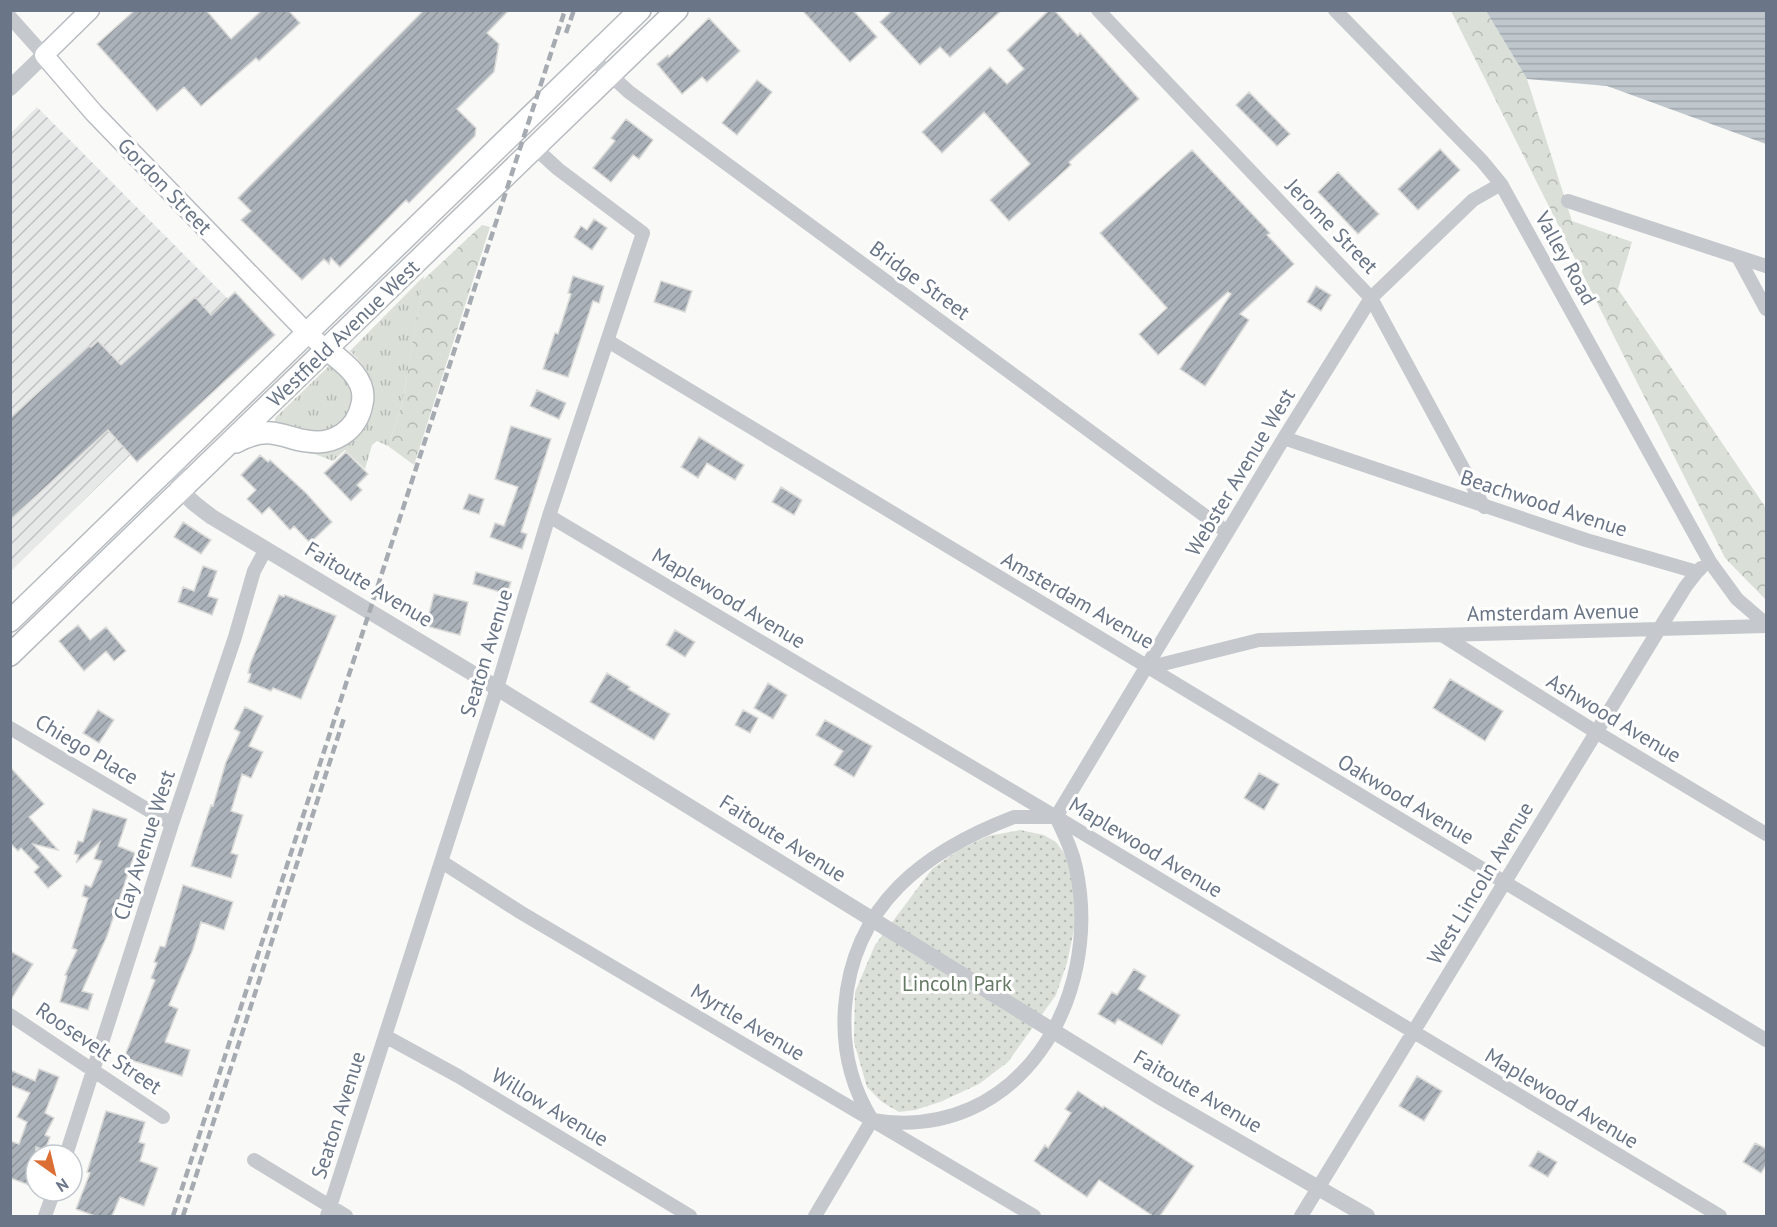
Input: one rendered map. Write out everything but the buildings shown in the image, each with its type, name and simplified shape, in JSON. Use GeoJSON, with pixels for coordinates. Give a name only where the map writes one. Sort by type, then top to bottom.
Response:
{"type":"FeatureCollection","features":[{"type":"Feature","properties":{"kind":"main road"},"geometry":{"type":"LineString","coordinates":[[44,55],[90,10]]}},
{"type":"Feature","properties":{"kind":"main road","name":"Westfield Avenue West"},"geometry":{"type":"LineString","coordinates":[[10,621],[640,10]]}},
{"type":"Feature","properties":{"kind":"main road","name":"Westfield Avenue West"},"geometry":{"type":"LineString","coordinates":[[10,655],[677,10]]}},
{"type":"Feature","properties":{"kind":"main road","name":"Gordon Street"},"geometry":{"type":"LineString","coordinates":[[44,55],[82,100],[150,171],[307,333],[326,349]]}},
{"type":"Feature","properties":{"kind":"main road"},"geometry":{"type":"LineString","coordinates":[[226,447],[250,436],[270,433],[306,441],[326,442],[336,439],[351,427],[363,401],[361,385],[348,366],[326,349]]}},
{"type":"Feature","properties":{"kind":"street","name":"Jerome Street"},"geometry":{"type":"LineString","coordinates":[[1098,10],[1371,298],[1484,507]]}},
{"type":"Feature","properties":{"kind":"street","name":"Valley Road"},"geometry":{"type":"LineString","coordinates":[[1335,10],[1501,183],[1710,562]]}},
{"type":"Feature","properties":{"kind":"street","name":"Gordon Street"},"geometry":{"type":"LineString","coordinates":[[10,17],[44,55]]}},
{"type":"Feature","properties":{"kind":"street"},"geometry":{"type":"LineString","coordinates":[[10,88],[44,55]]}},
{"type":"Feature","properties":{"kind":"street","name":"Bridge Street"},"geometry":{"type":"LineString","coordinates":[[592,58],[629,92],[1227,532]]}},
{"type":"Feature","properties":{"kind":"street","name":"Seaton Avenue"},"geometry":{"type":"LineString","coordinates":[[328,1212],[498,688],[549,516],[643,233],[558,169],[535,148]]}},
{"type":"Feature","properties":{"kind":"street","name":"Webster Avenue West"},"geometry":{"type":"LineString","coordinates":[[1056,817],[1371,298],[1473,200],[1501,183]]}},
{"type":"Feature","properties":{"kind":"street"},"geometry":{"type":"LineString","coordinates":[[1568,201],[1767,266]]}},
{"type":"Feature","properties":{"kind":"street"},"geometry":{"type":"LineString","coordinates":[[1738,257],[1767,309]]}},
{"type":"Feature","properties":{"kind":"street","name":"Amsterdam Avenue"},"geometry":{"type":"LineString","coordinates":[[608,341],[1147,668],[1259,640],[1767,625]]}},
{"type":"Feature","properties":{"kind":"street","name":"Beachwood Avenue"},"geometry":{"type":"LineString","coordinates":[[1284,438],[1484,507],[1697,572]]}},
{"type":"Feature","properties":{"kind":"street"},"geometry":{"type":"LineString","coordinates":[[179,458],[176,471],[181,491]]}},
{"type":"Feature","properties":{"kind":"street","name":"Faitoute Avenue"},"geometry":{"type":"LineString","coordinates":[[181,491],[212,517],[498,688],[1157,1095],[1367,1216]]}},
{"type":"Feature","properties":{"kind":"street","name":"Maplewood Avenue"},"geometry":{"type":"LineString","coordinates":[[549,516],[1720,1216]]}},
{"type":"Feature","properties":{"kind":"street","name":"Clay Avenue West"},"geometry":{"type":"LineString","coordinates":[[70,1143],[172,824],[235,637],[254,571],[266,549]]}},
{"type":"Feature","properties":{"kind":"street"},"geometry":{"type":"LineString","coordinates":[[1697,572],[1710,562],[1737,599],[1767,625]]}},
{"type":"Feature","properties":{"kind":"street","name":"West Lincoln Avenue"},"geometry":{"type":"LineString","coordinates":[[1301,1216],[1658,630],[1697,572]]}},
{"type":"Feature","properties":{"kind":"street","name":"Ashwood Avenue"},"geometry":{"type":"LineString","coordinates":[[1442,635],[1596,732],[1767,834]]}},
{"type":"Feature","properties":{"kind":"street","name":"Oakwood Avenue"},"geometry":{"type":"LineString","coordinates":[[1147,668],[1767,1040]]}},
{"type":"Feature","properties":{"kind":"street","name":"Chiego Place"},"geometry":{"type":"LineString","coordinates":[[10,728],[172,824]]}},
{"type":"Feature","properties":{"kind":"street"},"geometry":{"type":"LineString","coordinates":[[1014,817],[1056,817],[1069,843],[1076,866],[1082,915],[1077,963],[1071,987],[1053,1031],[1042,1050],[1020,1076],[993,1098],[977,1107],[945,1119],[928,1122],[893,1124],[872,1120],[853,1082],[845,1039],[844,1018],[850,975],[856,954],[872,919],[888,898],[910,877],[933,858],[959,842],[1014,817]]}},
{"type":"Feature","properties":{"kind":"street","name":"Myrtle Avenue"},"geometry":{"type":"LineString","coordinates":[[442,862],[520,912],[1034,1216]]}},
{"type":"Feature","properties":{"kind":"street","name":"Roosevelt Street"},"geometry":{"type":"LineString","coordinates":[[10,1015],[164,1117]]}},
{"type":"Feature","properties":{"kind":"street","name":"Willow Avenue"},"geometry":{"type":"LineString","coordinates":[[386,1036],[458,1076],[690,1216]]}},
{"type":"Feature","properties":{"kind":"street"},"geometry":{"type":"LineString","coordinates":[[815,1216],[872,1120]]}},
{"type":"Feature","properties":{"kind":"street"},"geometry":{"type":"LineString","coordinates":[[254,1160],[328,1212],[346,1216]]}},
{"type":"Feature","properties":{"kind":"shaded area"},"geometry":{"type":"Polygon","coordinates":[[[1486,11],[1766,11],[1766,144],[1607,86],[1527,79],[1486,11]]]}},
{"type":"Feature","properties":{"kind":"shaded area"},"geometry":{"type":"Polygon","coordinates":[[[37,107],[259,330],[11,571],[11,133],[37,107]]]}},
{"type":"Feature","properties":{"kind":"green space"},"geometry":{"type":"Polygon","coordinates":[[[1451,11],[1486,11],[1527,79],[1572,221],[1632,242],[1618,289],[1766,508],[1766,600],[1725,558],[1451,11]]]}},
{"type":"Feature","properties":{"kind":"green space"},"geometry":{"type":"Polygon","coordinates":[[[482,225],[490,227],[414,465],[388,446],[402,405],[423,280],[482,225]]]}},
{"type":"Feature","properties":{"kind":"green space"},"geometry":{"type":"Polygon","coordinates":[[[424,276],[402,405],[388,446],[377,441],[372,445],[365,469],[345,450],[333,461],[312,453],[341,447],[353,440],[369,420],[374,393],[370,378],[359,360],[350,351],[424,276]]]}},
{"type":"Feature","properties":{"kind":"green space"},"geometry":{"type":"Polygon","coordinates":[[[330,365],[335,365],[351,388],[350,410],[341,423],[329,430],[315,431],[275,422],[275,418],[330,365]]]}},
{"type":"Feature","properties":{"kind":"green space","name":"Lincoln Park"},"geometry":{"type":"Polygon","coordinates":[[[1020,830],[1044,835],[1056,842],[1067,857],[1075,882],[1075,925],[1067,963],[1056,995],[1008,1062],[979,1084],[940,1102],[915,1110],[899,1112],[882,1102],[867,1087],[854,1042],[855,992],[875,945],[932,869],[959,850],[988,836],[1020,830]]]}},
{"type":"Feature","properties":{"kind":"railway"},"geometry":{"type":"LineString","coordinates":[[173,1216],[565,10]]}},
{"type":"Feature","properties":{"kind":"railway"},"geometry":{"type":"LineString","coordinates":[[566,33],[574,10]]}},
{"type":"Feature","properties":{"kind":"railway"},"geometry":{"type":"LineString","coordinates":[[183,1216],[345,715]]}}]}
